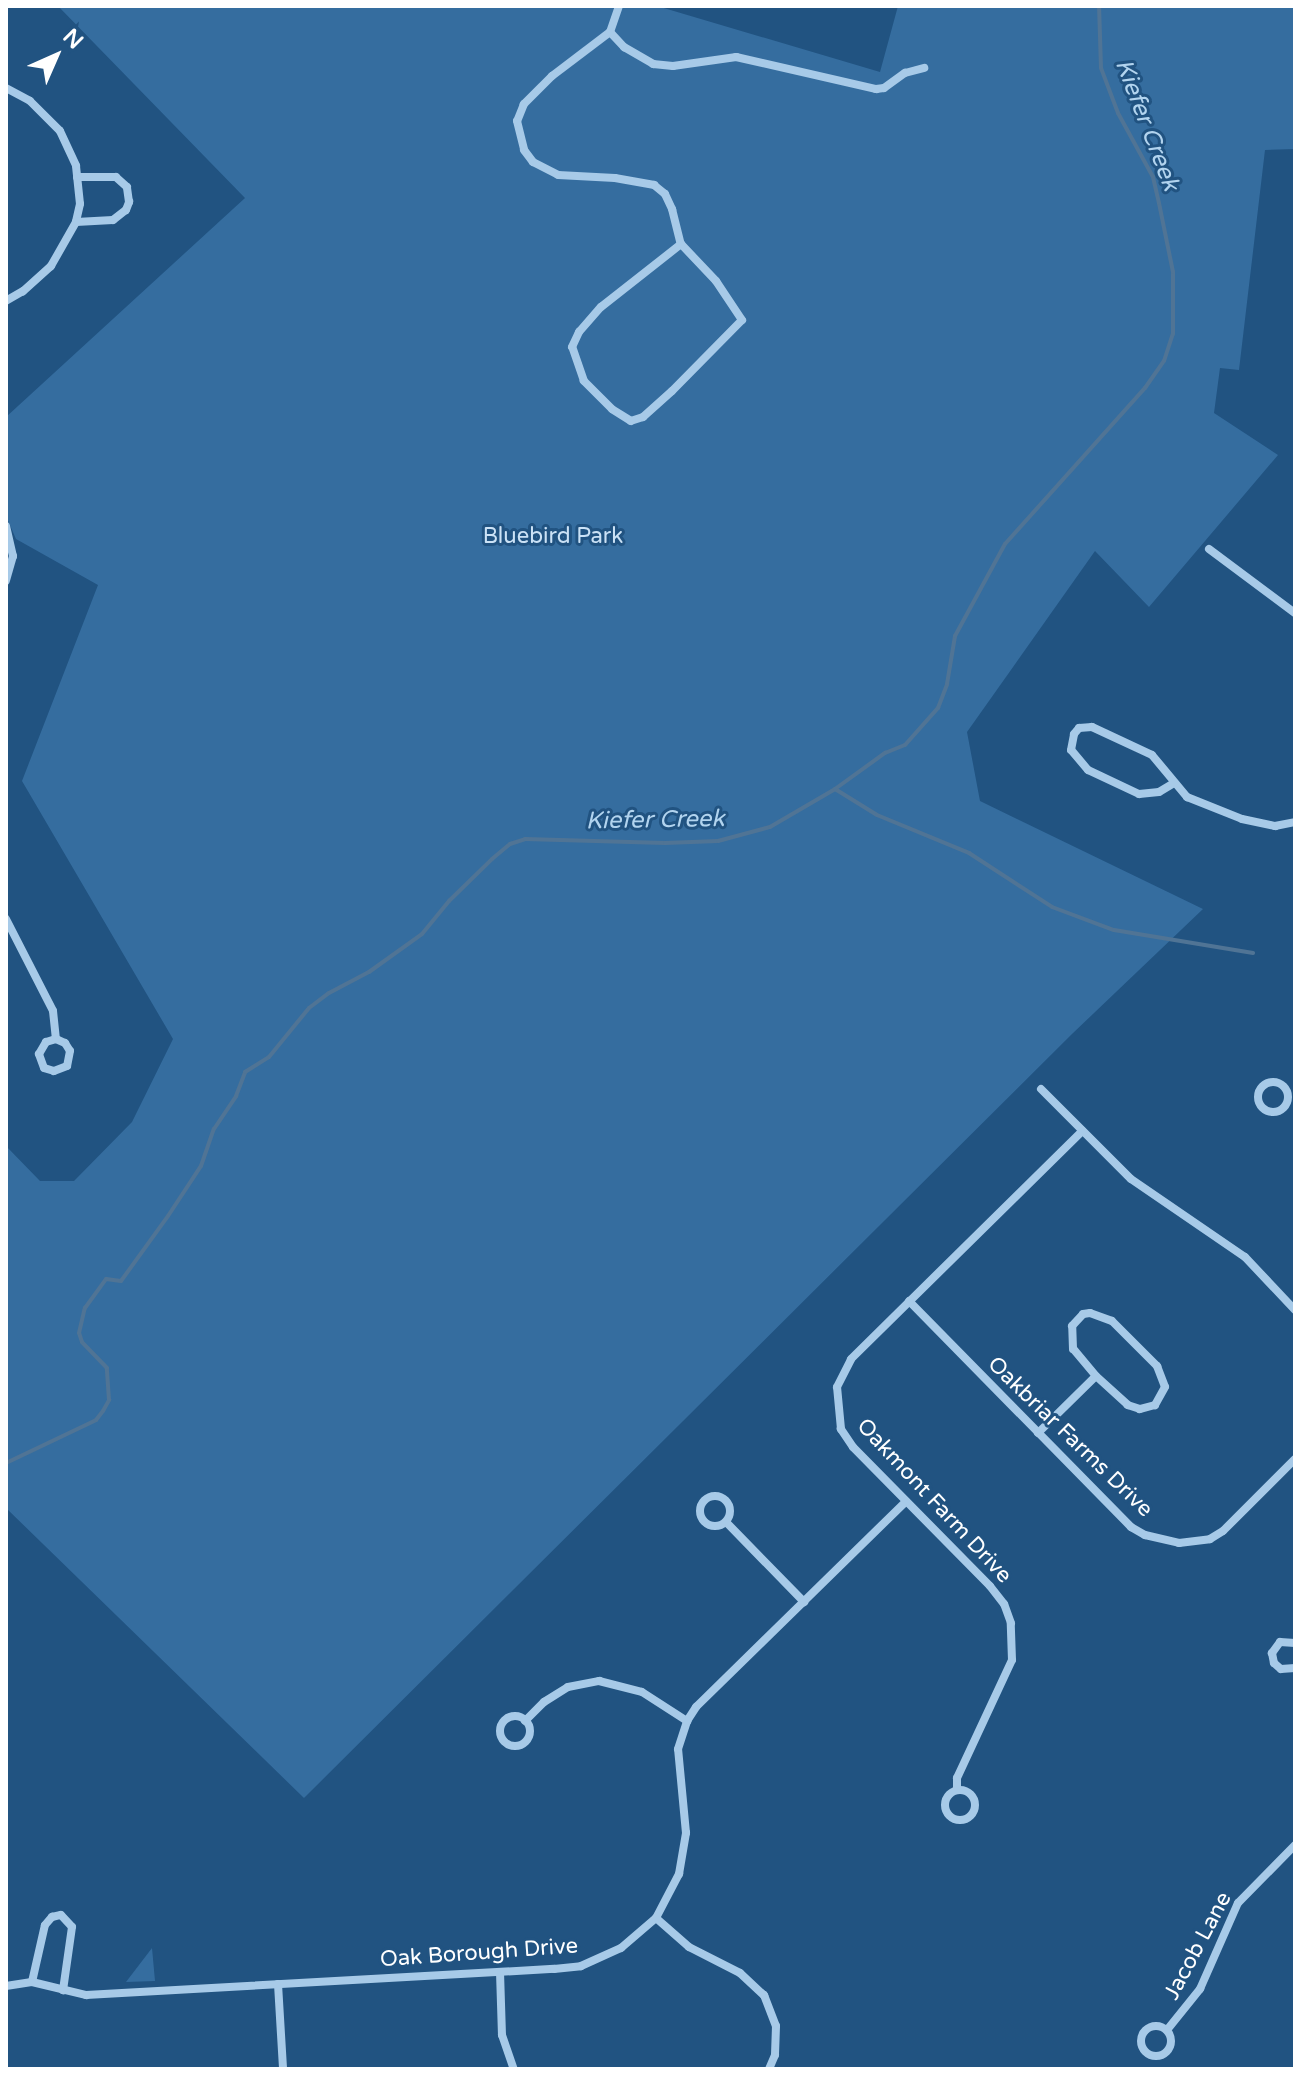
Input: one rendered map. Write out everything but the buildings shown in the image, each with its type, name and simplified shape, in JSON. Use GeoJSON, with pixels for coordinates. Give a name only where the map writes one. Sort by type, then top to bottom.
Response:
{"type":"FeatureCollection","features":[{"type":"Feature","properties":{"kind":"street"},"geometry":{"type":"LineString","coordinates":[[619,6],[610,32],[552,76],[524,104],[517,121],[524,150],[544,169],[558,175],[615,178],[654,185],[665,194],[672,209],[681,244],[716,281],[742,320],[672,391],[643,417],[631,421],[612,409],[584,381],[572,347],[579,332],[601,307],[681,244]]}},
{"type":"Feature","properties":{"kind":"street"},"geometry":{"type":"LineString","coordinates":[[610,32],[624,47],[653,64],[673,66],[736,57],[876,89],[884,88],[905,73],[924,68]]}},
{"type":"Feature","properties":{"kind":"street"},"geometry":{"type":"LineString","coordinates":[[6,88],[30,101],[60,131],[74,159],[80,204],[76,222],[51,266],[23,291],[6,301]]}},
{"type":"Feature","properties":{"kind":"street"},"geometry":{"type":"LineString","coordinates":[[76,222],[121,216],[126,210],[129,194],[116,177],[77,177]]}},
{"type":"Feature","properties":{"kind":"street"},"geometry":{"type":"LineString","coordinates":[[6,526],[13,556],[6,581]]}},
{"type":"Feature","properties":{"kind":"street"},"geometry":{"type":"LineString","coordinates":[[1209,549],[1295,613]]}},
{"type":"Feature","properties":{"kind":"street"},"geometry":{"type":"LineString","coordinates":[[1174,783],[1159,792],[1139,794],[1088,770],[1071,750],[1074,734],[1079,728],[1092,727],[1152,755],[1187,797],[1242,819],[1275,826],[1295,822]]}},
{"type":"Feature","properties":{"kind":"street"},"geometry":{"type":"LineString","coordinates":[[6,919],[53,1011],[56,1039]]}},
{"type":"Feature","properties":{"kind":"street"},"geometry":{"type":"LineString","coordinates":[[56,1039],[65,1043],[71,1057],[67,1066],[54,1071],[41,1064],[39,1054],[46,1042],[56,1039]]}},
{"type":"Feature","properties":{"kind":"street"},"geometry":{"type":"LineString","coordinates":[[1041,1089],[1140,1185],[1245,1257],[1295,1310]]}},
{"type":"Feature","properties":{"kind":"street"},"geometry":{"type":"LineString","coordinates":[[1285,1106],[1295,1112]]}},
{"type":"Feature","properties":{"kind":"street","name":"Oakmont Farm Drive"},"geometry":{"type":"LineString","coordinates":[[957,1790],[957,1778],[1012,1660],[1011,1623],[1004,1604],[990,1586],[853,1447],[841,1429],[836,1406],[837,1387],[851,1359],[1082,1131]]}},
{"type":"Feature","properties":{"kind":"street","name":"Oakbriar Farms Drive"},"geometry":{"type":"LineString","coordinates":[[909,1301],[1131,1527],[1171,1542],[1196,1542],[1223,1531],[1295,1459]]}},
{"type":"Feature","properties":{"kind":"street"},"geometry":{"type":"LineString","coordinates":[[1090,1313],[1112,1321],[1157,1366],[1165,1387],[1155,1405],[1140,1409],[1128,1405],[1096,1376],[1070,1342],[1072,1326],[1083,1314],[1090,1313]]}},
{"type":"Feature","properties":{"kind":"street"},"geometry":{"type":"LineString","coordinates":[[1038,1433],[1096,1376]]}},
{"type":"Feature","properties":{"kind":"street","name":"Oak Borough Drive"},"geometry":{"type":"LineString","coordinates":[[6,1986],[32,1982],[86,1995],[554,1969],[591,1962],[621,1948],[656,1918],[669,1899],[684,1854],[686,1833],[678,1749],[687,1721],[696,1707],[906,1501]]}},
{"type":"Feature","properties":{"kind":"street"},"geometry":{"type":"LineString","coordinates":[[726,1522],[804,1602]]}},
{"type":"Feature","properties":{"kind":"street"},"geometry":{"type":"LineString","coordinates":[[1295,1643],[1280,1642],[1272,1653],[1274,1663],[1281,1669],[1295,1668]]}},
{"type":"Feature","properties":{"kind":"street"},"geometry":{"type":"LineString","coordinates":[[525,1721],[544,1702],[568,1687],[599,1681],[642,1692],[687,1721]]}},
{"type":"Feature","properties":{"kind":"street","name":"Jacob Lane"},"geometry":{"type":"LineString","coordinates":[[1167,2030],[1200,1989],[1238,1903],[1295,1845]]}},
{"type":"Feature","properties":{"kind":"street"},"geometry":{"type":"LineString","coordinates":[[32,1982],[45,1925],[52,1917],[61,1915],[72,1927],[63,1990]]}},
{"type":"Feature","properties":{"kind":"street"},"geometry":{"type":"LineString","coordinates":[[656,1918],[689,1947],[740,1973],[764,1995],[776,2026],[775,2055],[769,2069]]}},
{"type":"Feature","properties":{"kind":"street"},"geometry":{"type":"LineString","coordinates":[[500,1972],[502,2035],[514,2069]]}},
{"type":"Feature","properties":{"kind":"street"},"geometry":{"type":"LineString","coordinates":[[278,1984],[283,2069]]}},
{"type":"Feature","properties":{"kind":"green space","name":"Bluebird Park"},"geometry":{"type":"Polygon","coordinates":[[[58,6],[657,6],[880,72],[898,6],[1295,6],[1295,149],[1265,150],[1239,370],[1220,368],[1214,413],[1278,455],[1149,607],[1095,551],[967,732],[980,801],[1203,909],[1072,1034],[304,1798],[6,1508],[6,1146],[40,1181],[74,1181],[132,1122],[173,1039],[22,781],[98,585],[16,539],[6,516],[6,417],[245,198],[58,6]]]}},
{"type":"Feature","properties":{"kind":"green space"},"geometry":{"type":"Polygon","coordinates":[[[152,1948],[155,1981],[126,1982],[152,1948]]]}},
{"type":"Feature","properties":{"kind":"waterway","name":"Kiefer Creek"},"geometry":{"type":"LineString","coordinates":[[6,1463],[96,1420],[103,1411],[109,1400],[107,1368],[82,1342],[79,1333],[85,1308],[106,1279],[121,1281],[168,1216],[201,1166],[214,1129],[236,1096],[245,1072],[269,1057],[309,1008],[329,993],[369,972],[422,934],[449,901],[510,844],[525,839],[665,843],[718,841],[770,827],[835,789],[885,753],[905,745],[938,708],[947,684],[955,636],[1005,544],[1145,388],[1164,361],[1173,334],[1173,272],[1159,203],[1153,177],[1118,113],[1101,68],[1099,6]]}},
{"type":"Feature","properties":{"kind":"waterway"},"geometry":{"type":"LineString","coordinates":[[835,789],[877,815],[969,853],[1052,907],[1114,930],[1253,953]]}}]}
